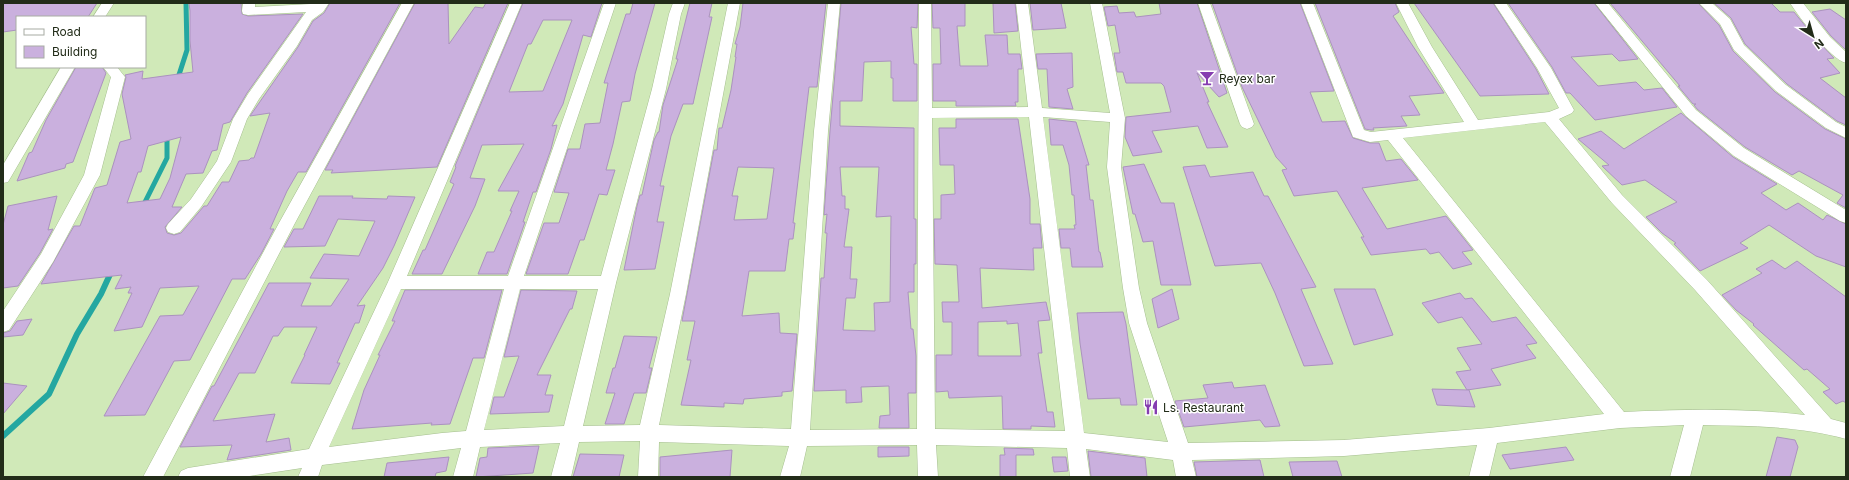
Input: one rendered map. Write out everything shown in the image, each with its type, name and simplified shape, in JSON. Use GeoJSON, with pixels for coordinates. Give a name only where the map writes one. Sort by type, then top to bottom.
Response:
{"type":"FeatureCollection","features":[{"type":"Feature","properties":{"kind":"street"},"geometry":{"type":"LineString","coordinates":[[100,16],[108,3]]}},
{"type":"Feature","properties":{"kind":"street"},"geometry":{"type":"LineString","coordinates":[[249,3],[248,11],[320,6]]}},
{"type":"Feature","properties":{"kind":"street"},"geometry":{"type":"LineString","coordinates":[[153,477],[287,223],[408,3]]}},
{"type":"Feature","properties":{"kind":"street"},"geometry":{"type":"LineString","coordinates":[[308,477],[315,457],[396,282],[516,3]]}},
{"type":"Feature","properties":{"kind":"street"},"geometry":{"type":"LineString","coordinates":[[463,477],[514,282],[610,3]]}},
{"type":"Feature","properties":{"kind":"street"},"geometry":{"type":"LineString","coordinates":[[561,477],[608,283],[659,90],[675,14],[679,3]]}},
{"type":"Feature","properties":{"kind":"street"},"geometry":{"type":"LineString","coordinates":[[648,477],[650,447],[648,433],[678,294],[734,3]]}},
{"type":"Feature","properties":{"kind":"street"},"geometry":{"type":"LineString","coordinates":[[790,477],[800,438],[822,131],[834,3]]}},
{"type":"Feature","properties":{"kind":"street"},"geometry":{"type":"LineString","coordinates":[[925,3],[926,437],[928,477]]}},
{"type":"Feature","properties":{"kind":"street"},"geometry":{"type":"LineString","coordinates":[[1022,3],[1037,112],[1080,477]]}},
{"type":"Feature","properties":{"kind":"street"},"geometry":{"type":"LineString","coordinates":[[1096,3],[1118,118],[1114,167],[1130,288],[1138,323],[1181,452],[1186,477]]}},
{"type":"Feature","properties":{"kind":"street"},"geometry":{"type":"LineString","coordinates":[[1204,3],[1247,124]]}},
{"type":"Feature","properties":{"kind":"street"},"geometry":{"type":"LineString","coordinates":[[1307,3],[1358,133],[1370,137],[1393,136],[1549,117],[1567,110],[1560,95],[1518,28],[1500,3]]}},
{"type":"Feature","properties":{"kind":"street"},"geometry":{"type":"LineString","coordinates":[[1402,3],[1425,46],[1474,126]]}},
{"type":"Feature","properties":{"kind":"street"},"geometry":{"type":"LineString","coordinates":[[1601,3],[1692,113],[1739,152],[1846,217]]}},
{"type":"Feature","properties":{"kind":"street"},"geometry":{"type":"LineString","coordinates":[[1705,3],[1725,22],[1739,46],[1781,88],[1831,125],[1846,133]]}},
{"type":"Feature","properties":{"kind":"street"},"geometry":{"type":"LineString","coordinates":[[1796,3],[1823,38],[1846,59]]}},
{"type":"Feature","properties":{"kind":"street"},"geometry":{"type":"LineString","coordinates":[[174,228],[196,203],[224,162],[240,118],[253,97],[292,43],[307,18],[320,6]]}},
{"type":"Feature","properties":{"kind":"street"},"geometry":{"type":"LineString","coordinates":[[3,178],[67,68]]}},
{"type":"Feature","properties":{"kind":"street"},"geometry":{"type":"LineString","coordinates":[[3,325],[47,258],[92,175],[118,77],[111,68]]}},
{"type":"Feature","properties":{"kind":"street"},"geometry":{"type":"LineString","coordinates":[[926,113],[1037,112],[1118,118]]}},
{"type":"Feature","properties":{"kind":"street"},"geometry":{"type":"LineString","coordinates":[[1549,117],[1617,199],[1701,285],[1825,425]]}},
{"type":"Feature","properties":{"kind":"street"},"geometry":{"type":"LineString","coordinates":[[1393,136],[1620,420]]}},
{"type":"Feature","properties":{"kind":"street"},"geometry":{"type":"LineString","coordinates":[[396,282],[608,283]]}},
{"type":"Feature","properties":{"kind":"street"},"geometry":{"type":"LineString","coordinates":[[1680,477],[1696,417]]}},
{"type":"Feature","properties":{"kind":"street"},"geometry":{"type":"LineString","coordinates":[[188,477],[315,457],[442,441],[572,434],[648,433],[800,438],[926,437],[1076,440],[1181,452],[1344,448],[1489,436],[1620,420],[1696,417],[1771,419],[1825,425],[1846,431]]}},
{"type":"Feature","properties":{"kind":"street"},"geometry":{"type":"LineString","coordinates":[[1479,477],[1489,436]]}},
{"type":"Feature","properties":{"kind":"building"},"geometry":{"type":"Polygon","coordinates":[[[3,3],[97,3],[89,16],[16,16],[16,30],[3,32],[3,3]]]}},
{"type":"Feature","properties":{"kind":"building"},"geometry":{"type":"Polygon","coordinates":[[[189,3],[241,3],[242,14],[248,16],[303,14],[247,93],[230,122],[223,124],[217,150],[212,151],[203,173],[186,174],[172,207],[182,207],[165,227],[167,233],[174,235],[181,233],[204,206],[207,206],[222,182],[229,182],[239,161],[254,158],[270,113],[250,116],[298,47],[313,21],[324,13],[330,3],[400,3],[306,172],[298,172],[287,191],[270,229],[274,229],[261,254],[245,279],[232,279],[190,360],[174,361],[145,415],[104,416],[160,316],[183,315],[199,286],[160,288],[142,327],[114,331],[132,293],[128,293],[131,287],[115,289],[122,275],[41,284],[74,226],[80,226],[95,188],[107,185],[120,142],[131,139],[122,94],[126,77],[125,75],[143,71],[142,79],[193,72],[190,41],[189,3]],[[181,137],[148,146],[141,172],[138,172],[127,203],[160,199],[170,178],[181,137]]]}},
{"type":"Feature","properties":{"kind":"building"},"geometry":{"type":"Polygon","coordinates":[[[415,3],[448,3],[449,44],[475,7],[483,8],[486,3],[508,3],[437,167],[331,173],[333,170],[325,170],[415,3]]]}},
{"type":"Feature","properties":{"kind":"building"},"geometry":{"type":"Polygon","coordinates":[[[523,3],[602,3],[591,37],[583,35],[563,104],[552,126],[557,125],[551,149],[536,192],[533,192],[523,222],[525,222],[507,274],[478,274],[487,252],[494,252],[512,211],[510,211],[519,191],[498,191],[524,144],[482,145],[470,178],[485,179],[475,206],[442,274],[412,274],[423,250],[425,250],[454,184],[450,182],[456,167],[455,166],[523,3]],[[543,20],[531,44],[528,44],[509,92],[543,91],[572,20],[543,20]]]}},
{"type":"Feature","properties":{"kind":"building"},"geometry":{"type":"Polygon","coordinates":[[[633,3],[655,3],[635,74],[630,101],[622,102],[606,170],[615,170],[607,195],[599,194],[584,240],[580,240],[568,274],[526,274],[544,223],[559,223],[569,193],[554,192],[568,149],[580,149],[585,124],[600,123],[608,83],[604,83],[626,14],[630,14],[633,3]]]}},
{"type":"Feature","properties":{"kind":"building"},"geometry":{"type":"Polygon","coordinates":[[[690,3],[712,3],[709,17],[712,17],[693,104],[683,104],[671,136],[660,186],[664,186],[657,222],[664,222],[655,269],[624,270],[637,206],[640,195],[642,195],[654,140],[659,132],[663,105],[678,59],[676,59],[690,3]]]}},
{"type":"Feature","properties":{"kind":"building"},"geometry":{"type":"Polygon","coordinates":[[[743,3],[826,3],[817,87],[809,87],[793,223],[795,223],[793,239],[789,239],[785,271],[749,271],[742,316],[779,313],[780,333],[797,334],[792,391],[782,392],[782,396],[744,399],[743,404],[724,403],[724,407],[681,405],[691,360],[687,360],[695,321],[682,321],[714,150],[717,150],[719,128],[722,128],[731,90],[736,57],[737,44],[735,44],[740,27],[743,3]],[[738,167],[732,196],[738,196],[734,220],[767,219],[774,168],[738,167]]]}},
{"type":"Feature","properties":{"kind":"building"},"geometry":{"type":"Polygon","coordinates":[[[841,3],[918,3],[917,28],[911,27],[914,64],[917,64],[917,101],[893,101],[891,61],[864,62],[862,101],[840,101],[840,126],[914,128],[914,219],[916,219],[916,264],[914,264],[914,292],[908,292],[911,329],[913,329],[916,356],[916,393],[908,393],[909,428],[879,428],[880,416],[890,415],[889,386],[861,387],[862,402],[846,403],[846,390],[814,391],[821,278],[824,278],[827,233],[825,233],[827,214],[824,215],[841,3]],[[840,167],[842,196],[845,196],[845,209],[849,209],[844,247],[852,247],[850,279],[857,279],[855,298],[846,298],[843,330],[875,331],[874,303],[890,302],[891,216],[876,217],[879,167],[840,167]]]}},
{"type":"Feature","properties":{"kind":"building"},"geometry":{"type":"Polygon","coordinates":[[[932,3],[965,3],[965,26],[957,26],[960,66],[988,66],[985,35],[1007,35],[1008,54],[1020,54],[1022,69],[1018,69],[1018,102],[1015,102],[1016,106],[956,106],[956,101],[933,101],[933,64],[941,64],[940,28],[933,28],[932,3]]]}},
{"type":"Feature","properties":{"kind":"building"},"geometry":{"type":"Polygon","coordinates":[[[993,3],[1015,3],[1018,31],[994,33],[993,3]]]}},
{"type":"Feature","properties":{"kind":"building"},"geometry":{"type":"Polygon","coordinates":[[[1030,3],[1061,3],[1066,28],[1033,30],[1030,3]]]}},
{"type":"Feature","properties":{"kind":"building"},"geometry":{"type":"Polygon","coordinates":[[[1159,3],[1197,3],[1227,93],[1219,97],[1197,73],[1209,102],[1207,102],[1228,147],[1207,148],[1198,126],[1152,131],[1162,152],[1133,156],[1125,137],[1126,117],[1171,112],[1164,86],[1161,83],[1126,83],[1123,72],[1117,72],[1114,53],[1120,53],[1115,25],[1108,26],[1104,7],[1117,6],[1119,13],[1134,12],[1136,17],[1161,14],[1159,3]]]}},
{"type":"Feature","properties":{"kind":"building"},"geometry":{"type":"Polygon","coordinates":[[[1212,3],[1300,3],[1334,91],[1310,92],[1322,122],[1345,121],[1353,138],[1370,143],[1379,143],[1386,161],[1401,159],[1418,180],[1362,188],[1387,229],[1446,216],[1473,250],[1462,252],[1472,264],[1453,269],[1439,252],[1430,254],[1426,249],[1371,255],[1361,237],[1364,237],[1337,191],[1294,196],[1282,170],[1287,169],[1276,157],[1242,87],[1212,3]]]}},
{"type":"Feature","properties":{"kind":"building"},"geometry":{"type":"Polygon","coordinates":[[[1315,3],[1395,3],[1399,12],[1393,16],[1444,93],[1409,96],[1420,115],[1401,116],[1407,126],[1373,128],[1374,130],[1365,129],[1315,3]]]}},
{"type":"Feature","properties":{"kind":"building"},"geometry":{"type":"Polygon","coordinates":[[[1414,3],[1493,3],[1536,69],[1549,94],[1480,96],[1414,3]]]}},
{"type":"Feature","properties":{"kind":"building"},"geometry":{"type":"Polygon","coordinates":[[[1508,3],[1594,3],[1638,59],[1619,61],[1612,54],[1571,57],[1598,86],[1636,82],[1644,90],[1662,88],[1677,107],[1595,120],[1570,93],[1566,93],[1552,67],[1508,3]]]}},
{"type":"Feature","properties":{"kind":"building"},"geometry":{"type":"Polygon","coordinates":[[[1610,3],[1698,3],[1719,25],[1733,51],[1775,92],[1825,129],[1846,139],[1846,208],[1837,203],[1843,195],[1799,171],[1792,175],[1745,147],[1697,109],[1694,105],[1696,104],[1693,104],[1678,86],[1680,86],[1610,3]]]}},
{"type":"Feature","properties":{"kind":"building"},"geometry":{"type":"Polygon","coordinates":[[[1714,3],[1771,3],[1780,12],[1794,12],[1815,38],[1834,58],[1827,59],[1840,73],[1820,78],[1846,98],[1846,125],[1837,121],[1787,84],[1745,44],[1731,18],[1714,3]]]}},
{"type":"Feature","properties":{"kind":"building"},"geometry":{"type":"Polygon","coordinates":[[[1830,9],[1846,20],[1846,50],[1831,36],[1812,12],[1830,9]]]}},
{"type":"Feature","properties":{"kind":"building"},"geometry":{"type":"Polygon","coordinates":[[[1072,53],[1073,87],[1067,89],[1073,109],[1049,107],[1047,69],[1038,69],[1036,54],[1072,53]]]}},
{"type":"Feature","properties":{"kind":"building"},"geometry":{"type":"Polygon","coordinates":[[[75,68],[103,68],[106,73],[73,162],[66,164],[65,168],[17,181],[46,120],[75,68]]]}},
{"type":"Feature","properties":{"kind":"building"},"geometry":{"type":"Polygon","coordinates":[[[1681,113],[1733,157],[1777,184],[1761,193],[1786,210],[1798,203],[1823,220],[1827,215],[1846,224],[1846,267],[1816,256],[1769,225],[1740,243],[1748,248],[1700,271],[1674,244],[1676,243],[1662,233],[1646,217],[1677,202],[1645,180],[1622,185],[1602,166],[1609,165],[1578,139],[1601,131],[1624,149],[1681,113]]]}},
{"type":"Feature","properties":{"kind":"building"},"geometry":{"type":"Polygon","coordinates":[[[956,119],[1018,119],[1030,199],[1030,224],[1040,224],[1042,248],[1033,248],[1034,270],[980,268],[982,308],[1046,302],[1050,320],[1038,321],[1042,353],[1038,353],[1047,412],[1053,412],[1055,427],[1031,426],[1031,429],[1003,429],[1002,396],[949,398],[948,391],[936,392],[936,355],[952,355],[952,322],[943,322],[942,302],[959,302],[957,265],[935,264],[934,219],[941,219],[941,195],[955,194],[954,165],[940,165],[939,128],[956,128],[956,119]],[[1007,321],[978,322],[978,356],[1021,356],[1018,323],[1007,324],[1007,321]]]}},
{"type":"Feature","properties":{"kind":"building"},"geometry":{"type":"Polygon","coordinates":[[[1049,119],[1076,122],[1089,165],[1086,165],[1090,200],[1093,200],[1099,252],[1103,267],[1072,267],[1070,248],[1061,248],[1059,229],[1075,229],[1074,225],[1076,225],[1074,195],[1072,195],[1069,165],[1063,145],[1051,145],[1049,119]]]}},
{"type":"Feature","properties":{"kind":"building"},"geometry":{"type":"Polygon","coordinates":[[[1144,164],[1161,203],[1174,203],[1191,285],[1161,285],[1153,241],[1143,242],[1135,214],[1133,214],[1123,167],[1144,164]]]}},
{"type":"Feature","properties":{"kind":"building"},"geometry":{"type":"Polygon","coordinates":[[[1205,165],[1210,177],[1253,172],[1264,196],[1268,196],[1316,287],[1301,289],[1333,364],[1304,366],[1275,293],[1261,263],[1215,266],[1183,167],[1205,165]]]}},
{"type":"Feature","properties":{"kind":"building"},"geometry":{"type":"Polygon","coordinates":[[[57,196],[48,230],[53,229],[40,253],[18,286],[3,288],[3,225],[8,206],[57,196]]]}},
{"type":"Feature","properties":{"kind":"building"},"geometry":{"type":"Polygon","coordinates":[[[319,196],[353,196],[352,198],[387,199],[388,196],[415,197],[383,268],[357,306],[365,305],[359,323],[355,323],[337,363],[340,363],[330,384],[291,383],[317,327],[284,327],[278,336],[273,336],[255,373],[239,373],[213,421],[275,414],[266,442],[289,438],[291,450],[227,460],[232,445],[180,447],[269,283],[311,283],[301,306],[331,306],[349,279],[310,278],[324,254],[359,256],[375,221],[338,219],[325,246],[284,247],[294,229],[303,229],[319,196]]]}},
{"type":"Feature","properties":{"kind":"building"},"geometry":{"type":"Polygon","coordinates":[[[1772,260],[1785,269],[1797,261],[1846,297],[1846,403],[1843,401],[1836,404],[1823,392],[1830,389],[1807,369],[1804,370],[1753,325],[1754,324],[1736,310],[1722,295],[1762,273],[1756,269],[1772,260]]]}},
{"type":"Feature","properties":{"kind":"building"},"geometry":{"type":"Polygon","coordinates":[[[1172,289],[1179,319],[1158,328],[1152,299],[1172,289]]]}},
{"type":"Feature","properties":{"kind":"building"},"geometry":{"type":"Polygon","coordinates":[[[1334,289],[1375,289],[1393,335],[1354,345],[1334,289]]]}},
{"type":"Feature","properties":{"kind":"building"},"geometry":{"type":"Polygon","coordinates":[[[405,290],[502,290],[484,358],[473,358],[450,424],[431,425],[432,423],[352,429],[364,390],[380,355],[378,355],[395,321],[392,321],[405,290]]]}},
{"type":"Feature","properties":{"kind":"building"},"geometry":{"type":"Polygon","coordinates":[[[521,290],[577,291],[572,309],[570,309],[537,375],[551,375],[545,395],[553,395],[549,412],[490,414],[494,397],[504,397],[519,356],[504,357],[521,290]]]}},
{"type":"Feature","properties":{"kind":"building"},"geometry":{"type":"Polygon","coordinates":[[[1460,293],[1465,299],[1472,298],[1492,322],[1516,317],[1537,343],[1526,345],[1536,358],[1491,369],[1501,385],[1467,390],[1456,372],[1471,370],[1457,348],[1482,344],[1462,317],[1438,323],[1422,303],[1460,293]]]}},
{"type":"Feature","properties":{"kind":"building"},"geometry":{"type":"Polygon","coordinates":[[[1123,312],[1137,405],[1121,405],[1120,398],[1088,399],[1077,313],[1123,312]]]}},
{"type":"Feature","properties":{"kind":"building"},"geometry":{"type":"Polygon","coordinates":[[[32,319],[23,335],[3,337],[3,333],[10,331],[17,321],[32,319]]]}},
{"type":"Feature","properties":{"kind":"building"},"geometry":{"type":"Polygon","coordinates":[[[624,336],[657,337],[649,368],[652,368],[646,393],[634,393],[624,424],[605,424],[615,393],[606,393],[624,336]]]}},
{"type":"Feature","properties":{"kind":"building"},"geometry":{"type":"Polygon","coordinates":[[[1232,382],[1234,388],[1265,385],[1280,426],[1265,427],[1260,420],[1184,427],[1175,401],[1208,398],[1203,385],[1232,382]]]}},
{"type":"Feature","properties":{"kind":"building"},"geometry":{"type":"Polygon","coordinates":[[[3,383],[27,386],[3,414],[3,383]]]}},
{"type":"Feature","properties":{"kind":"building"},"geometry":{"type":"Polygon","coordinates":[[[1432,389],[1469,390],[1475,407],[1437,405],[1432,389]]]}},
{"type":"Feature","properties":{"kind":"building"},"geometry":{"type":"Polygon","coordinates":[[[1777,437],[1795,440],[1798,447],[1790,477],[1766,477],[1777,437]]]}},
{"type":"Feature","properties":{"kind":"building"},"geometry":{"type":"Polygon","coordinates":[[[539,446],[533,473],[476,477],[480,458],[487,457],[488,448],[539,446]]]}},
{"type":"Feature","properties":{"kind":"building"},"geometry":{"type":"Polygon","coordinates":[[[878,447],[909,447],[909,456],[878,457],[878,447]]]}},
{"type":"Feature","properties":{"kind":"building"},"geometry":{"type":"Polygon","coordinates":[[[1566,447],[1574,460],[1510,469],[1502,455],[1566,447]]]}},
{"type":"Feature","properties":{"kind":"building"},"geometry":{"type":"Polygon","coordinates":[[[1004,448],[1033,449],[1034,455],[1016,455],[1016,477],[1000,477],[1000,455],[1005,455],[1004,448]]]}},
{"type":"Feature","properties":{"kind":"building"},"geometry":{"type":"Polygon","coordinates":[[[732,450],[730,477],[660,477],[660,457],[732,450]]]}},
{"type":"Feature","properties":{"kind":"building"},"geometry":{"type":"Polygon","coordinates":[[[1088,451],[1145,458],[1147,477],[1091,477],[1088,451]]]}},
{"type":"Feature","properties":{"kind":"building"},"geometry":{"type":"Polygon","coordinates":[[[580,454],[624,455],[619,477],[573,477],[580,454]]]}},
{"type":"Feature","properties":{"kind":"building"},"geometry":{"type":"Polygon","coordinates":[[[449,457],[446,471],[436,473],[435,477],[384,477],[387,463],[449,457]]]}},
{"type":"Feature","properties":{"kind":"building"},"geometry":{"type":"Polygon","coordinates":[[[1052,457],[1066,457],[1068,471],[1054,472],[1052,457]]]}},
{"type":"Feature","properties":{"kind":"building"},"geometry":{"type":"Polygon","coordinates":[[[1260,460],[1264,477],[1197,477],[1194,462],[1260,460]]]}},
{"type":"Feature","properties":{"kind":"building"},"geometry":{"type":"Polygon","coordinates":[[[1337,461],[1342,477],[1293,477],[1289,462],[1337,461]]]}},
{"type":"Feature","properties":{"kind":"waterway"},"geometry":{"type":"LineString","coordinates":[[177,81],[187,50],[186,3]]}},
{"type":"Feature","properties":{"kind":"waterway"},"geometry":{"type":"LineString","coordinates":[[143,206],[167,158],[167,134]]}},
{"type":"Feature","properties":{"kind":"waterway"},"geometry":{"type":"LineString","coordinates":[[3,436],[49,394],[77,334],[101,294],[112,270]]}},
{"type":"Feature","properties":{"kind":"place","name":"Reyex bar"},"geometry":{"type":"Point","coordinates":[1207,78]}},
{"type":"Feature","properties":{"kind":"place","name":"Ls. Restaurant"},"geometry":{"type":"Point","coordinates":[1151,407]}}]}
